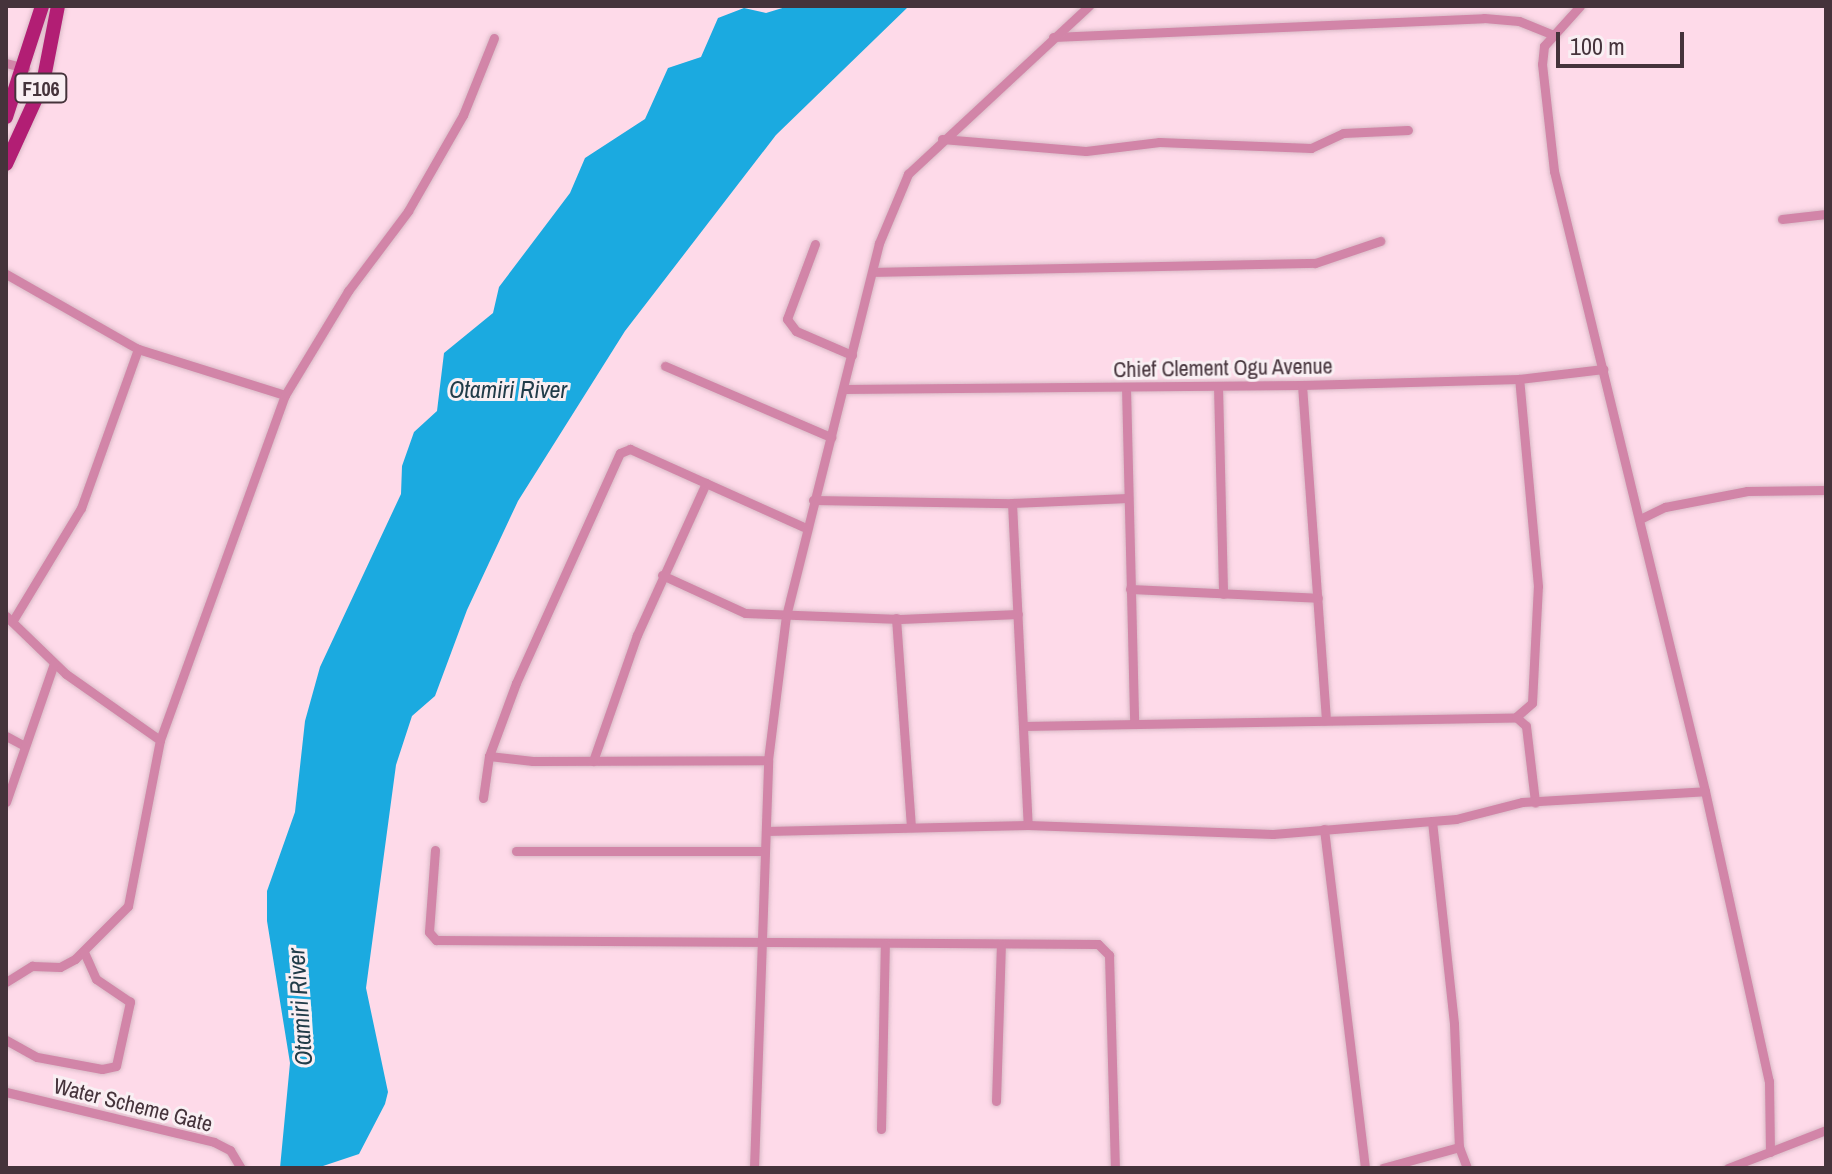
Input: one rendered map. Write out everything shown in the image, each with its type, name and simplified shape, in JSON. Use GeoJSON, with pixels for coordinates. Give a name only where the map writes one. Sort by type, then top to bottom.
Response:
{"type":"FeatureCollection","features":[{"type":"Feature","properties":{"kind":"main road","name":"F106"},"geometry":{"type":"LineString","coordinates":[[6,117],[25,68],[42,6]]}},
{"type":"Feature","properties":{"kind":"main road","name":"F106"},"geometry":{"type":"LineString","coordinates":[[6,164],[43,83],[58,6]]}},
{"type":"Feature","properties":{"kind":"street"},"geometry":{"type":"LineString","coordinates":[[754,1168],[768,760],[786,616],[879,243],[908,174],[942,139],[1089,6]]}},
{"type":"Feature","properties":{"kind":"street"},"geometry":{"type":"LineString","coordinates":[[1580,6],[1553,35],[1542,64],[1554,171],[1705,791],[1769,1081],[1770,1152]]}},
{"type":"Feature","properties":{"kind":"street"},"geometry":{"type":"LineString","coordinates":[[1053,37],[1484,18],[1519,21],[1553,35]]}},
{"type":"Feature","properties":{"kind":"street"},"geometry":{"type":"LineString","coordinates":[[6,982],[32,966],[60,967],[84,952],[132,896],[160,740],[285,395],[334,313],[408,211],[463,115],[494,38]]}},
{"type":"Feature","properties":{"kind":"street"},"geometry":{"type":"LineString","coordinates":[[6,63],[25,68]]}},
{"type":"Feature","properties":{"kind":"street"},"geometry":{"type":"LineString","coordinates":[[942,139],[1086,151],[1159,142],[1311,148],[1343,133],[1408,130]]}},
{"type":"Feature","properties":{"kind":"street"},"geometry":{"type":"LineString","coordinates":[[1782,219],[1826,214]]}},
{"type":"Feature","properties":{"kind":"street"},"geometry":{"type":"LineString","coordinates":[[874,272],[1315,263],[1380,241]]}},
{"type":"Feature","properties":{"kind":"street"},"geometry":{"type":"LineString","coordinates":[[815,244],[787,319],[796,331],[852,355]]}},
{"type":"Feature","properties":{"kind":"street"},"geometry":{"type":"LineString","coordinates":[[6,274],[138,349],[285,395]]}},
{"type":"Feature","properties":{"kind":"street"},"geometry":{"type":"LineString","coordinates":[[138,349],[81,508],[9,619],[54,663],[160,740]]}},
{"type":"Feature","properties":{"kind":"street"},"geometry":{"type":"LineString","coordinates":[[665,366],[831,437]]}},
{"type":"Feature","properties":{"kind":"street","name":"Chief Clement Ogu Avenue"},"geometry":{"type":"LineString","coordinates":[[843,389],[1302,385],[1519,379],[1603,369]]}},
{"type":"Feature","properties":{"kind":"street"},"geometry":{"type":"LineString","coordinates":[[1023,726],[1134,720],[1516,717],[1532,703],[1538,586],[1519,379]]}},
{"type":"Feature","properties":{"kind":"street"},"geometry":{"type":"LineString","coordinates":[[1302,385],[1326,720]]}},
{"type":"Feature","properties":{"kind":"street"},"geometry":{"type":"LineString","coordinates":[[1218,386],[1223,594]]}},
{"type":"Feature","properties":{"kind":"street"},"geometry":{"type":"LineString","coordinates":[[1126,387],[1134,720]]}},
{"type":"Feature","properties":{"kind":"street"},"geometry":{"type":"LineString","coordinates":[[483,798],[489,756],[516,683],[620,453],[630,449],[806,528]]}},
{"type":"Feature","properties":{"kind":"street"},"geometry":{"type":"LineString","coordinates":[[593,761],[662,575],[706,483]]}},
{"type":"Feature","properties":{"kind":"street"},"geometry":{"type":"LineString","coordinates":[[1640,519],[1665,507],[1747,491],[1826,490]]}},
{"type":"Feature","properties":{"kind":"street"},"geometry":{"type":"LineString","coordinates":[[813,500],[1012,503],[1128,498]]}},
{"type":"Feature","properties":{"kind":"street"},"geometry":{"type":"LineString","coordinates":[[1012,503],[1028,825]]}},
{"type":"Feature","properties":{"kind":"street"},"geometry":{"type":"LineString","coordinates":[[662,575],[745,613],[896,618],[1018,614]]}},
{"type":"Feature","properties":{"kind":"street"},"geometry":{"type":"LineString","coordinates":[[1130,589],[1318,598]]}},
{"type":"Feature","properties":{"kind":"street"},"geometry":{"type":"LineString","coordinates":[[896,618],[911,825]]}},
{"type":"Feature","properties":{"kind":"street"},"geometry":{"type":"LineString","coordinates":[[6,802],[54,663]]}},
{"type":"Feature","properties":{"kind":"street"},"geometry":{"type":"LineString","coordinates":[[1516,717],[1526,726],[1531,748],[1535,802]]}},
{"type":"Feature","properties":{"kind":"street"},"geometry":{"type":"LineString","coordinates":[[6,736],[25,746]]}},
{"type":"Feature","properties":{"kind":"street"},"geometry":{"type":"LineString","coordinates":[[489,756],[593,761],[768,760]]}},
{"type":"Feature","properties":{"kind":"street"},"geometry":{"type":"LineString","coordinates":[[766,831],[911,825],[1028,825],[1214,834],[1432,821],[1535,802],[1705,791]]}},
{"type":"Feature","properties":{"kind":"street"},"geometry":{"type":"LineString","coordinates":[[1432,821],[1454,1024],[1459,1147],[1467,1168]]}},
{"type":"Feature","properties":{"kind":"street"},"geometry":{"type":"LineString","coordinates":[[1324,829],[1365,1168]]}},
{"type":"Feature","properties":{"kind":"street"},"geometry":{"type":"LineString","coordinates":[[435,850],[430,938],[1098,944],[1109,955],[1115,1168]]}},
{"type":"Feature","properties":{"kind":"street"},"geometry":{"type":"LineString","coordinates":[[516,851],[765,851]]}},
{"type":"Feature","properties":{"kind":"street"},"geometry":{"type":"LineString","coordinates":[[881,1129],[885,943]]}},
{"type":"Feature","properties":{"kind":"street"},"geometry":{"type":"LineString","coordinates":[[996,1101],[1001,944]]}},
{"type":"Feature","properties":{"kind":"street"},"geometry":{"type":"LineString","coordinates":[[6,1040],[37,1057],[102,1069],[116,1066],[130,1002],[96,979],[84,952]]}},
{"type":"Feature","properties":{"kind":"street","name":"Water Scheme Gate"},"geometry":{"type":"LineString","coordinates":[[6,1092],[214,1142],[230,1150],[241,1168]]}},
{"type":"Feature","properties":{"kind":"street"},"geometry":{"type":"LineString","coordinates":[[1728,1168],[1826,1130]]}},
{"type":"Feature","properties":{"kind":"street"},"geometry":{"type":"LineString","coordinates":[[1383,1168],[1459,1147]]}},
{"type":"Feature","properties":{"kind":"water","name":"Otamiri River"},"geometry":{"type":"Polygon","coordinates":[[[789,6],[909,6],[776,135],[625,331],[518,501],[467,610],[435,696],[412,716],[396,765],[366,988],[388,1092],[385,1104],[359,1154],[317,1168],[280,1168],[290,1063],[267,921],[267,891],[295,812],[305,721],[320,667],[401,494],[402,466],[414,432],[437,411],[444,353],[493,313],[499,287],[570,193],[585,158],[645,119],[668,68],[701,57],[718,18],[744,8],[766,13],[789,6]]]}}]}
